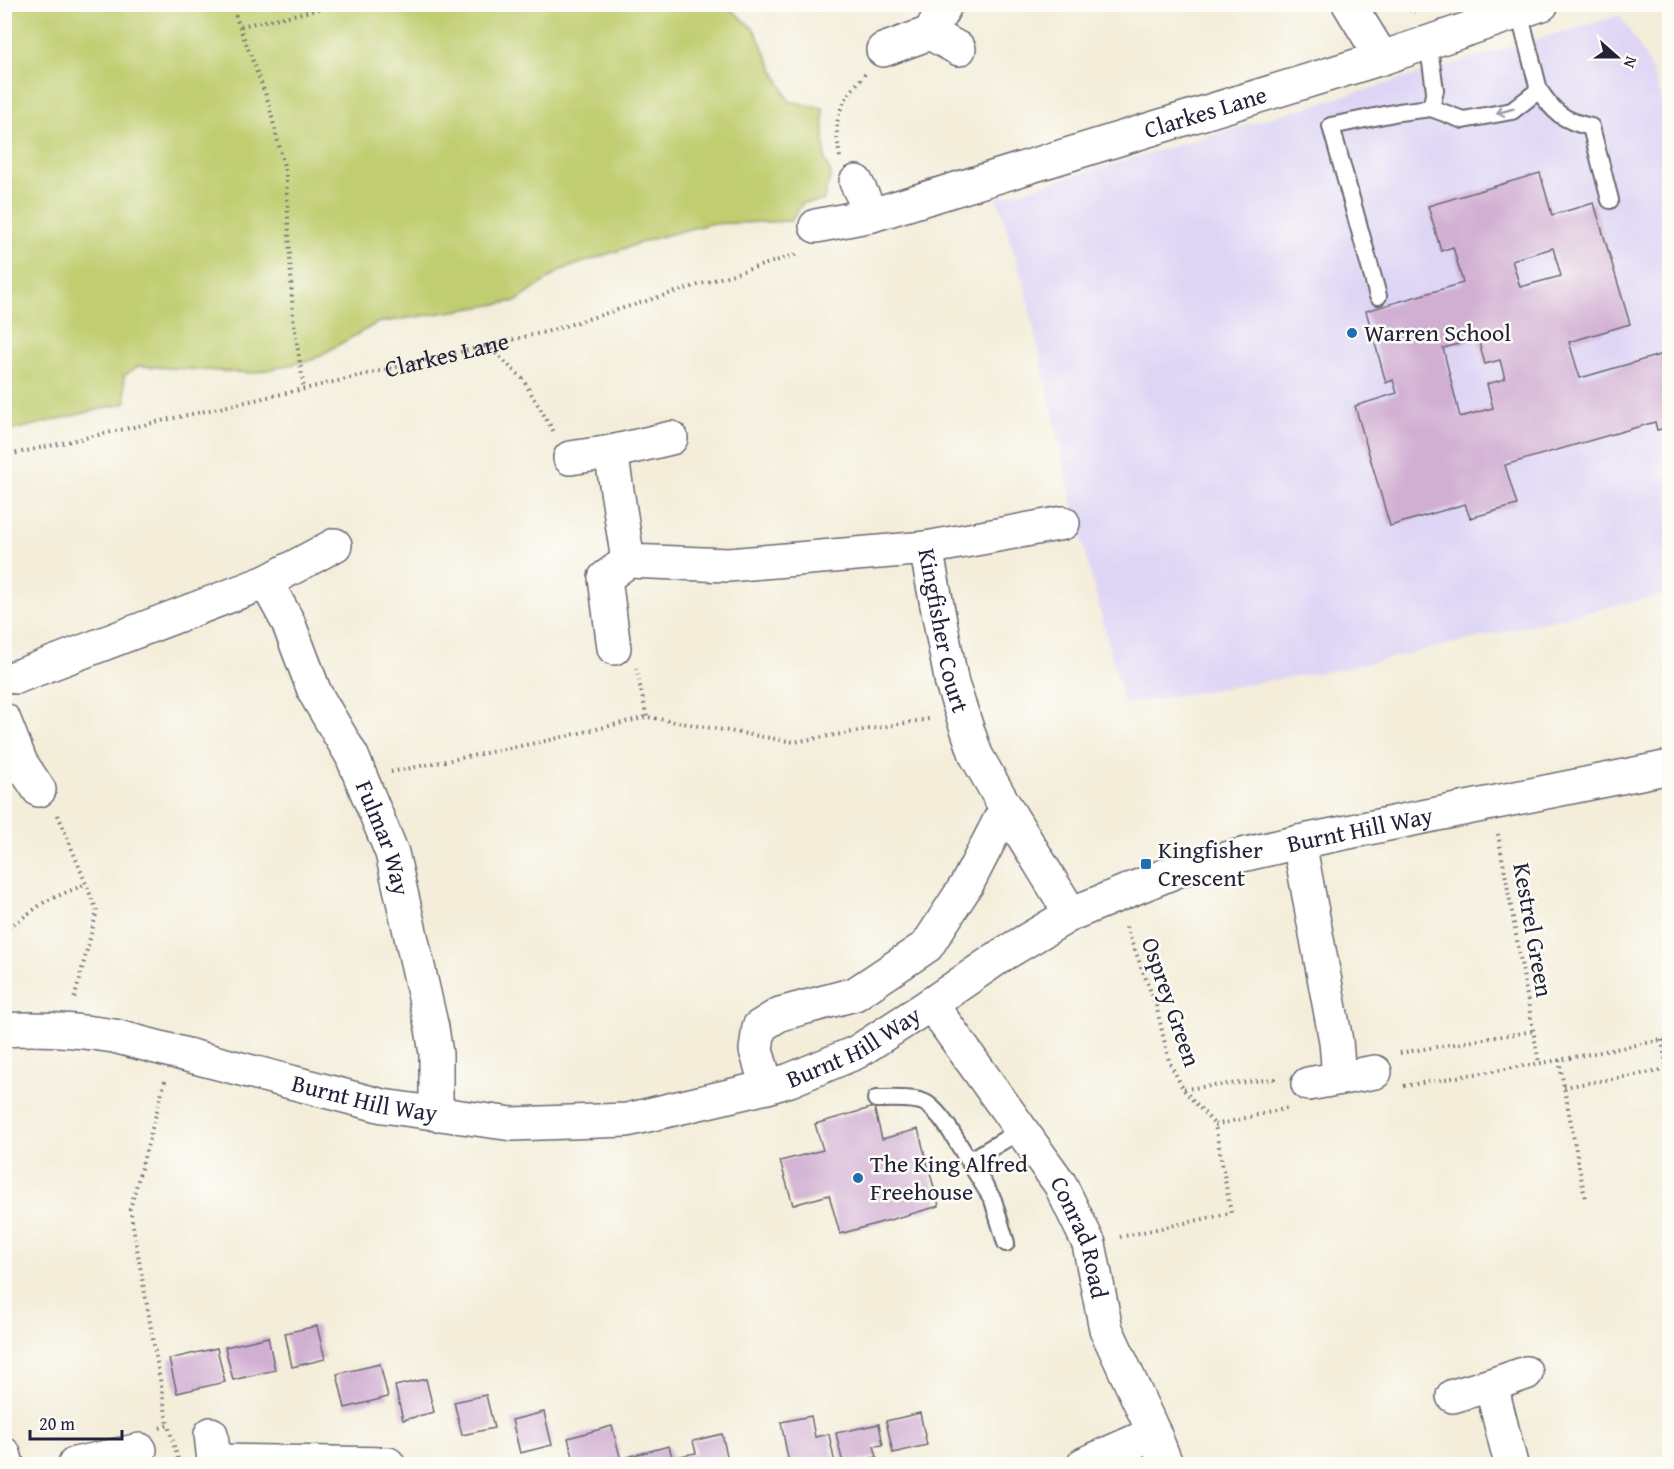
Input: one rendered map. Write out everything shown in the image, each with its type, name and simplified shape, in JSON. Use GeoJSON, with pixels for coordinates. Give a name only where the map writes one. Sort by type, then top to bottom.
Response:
{"type":"FeatureCollection","features":[{"type":"Feature","properties":{"kind":"street"},"geometry":{"type":"LineString","coordinates":[[883,50],[930,33],[946,4]]}},
{"type":"Feature","properties":{"kind":"street"},"geometry":{"type":"LineString","coordinates":[[1349,4],[1382,58]]}},
{"type":"Feature","properties":{"kind":"street","name":"Clarkes Lane"},"geometry":{"type":"LineString","coordinates":[[816,226],[872,215],[1382,58],[1535,7]]}},
{"type":"Feature","properties":{"kind":"street"},"geometry":{"type":"LineString","coordinates":[[930,33],[959,49]]}},
{"type":"Feature","properties":{"kind":"street"},"geometry":{"type":"LineString","coordinates":[[856,182],[872,215]]}},
{"type":"Feature","properties":{"kind":"street"},"geometry":{"type":"LineString","coordinates":[[570,458],[611,452],[671,438]]}},
{"type":"Feature","properties":{"kind":"street"},"geometry":{"type":"LineString","coordinates":[[611,452],[628,561],[605,579],[614,648]]}},
{"type":"Feature","properties":{"kind":"street"},"geometry":{"type":"LineString","coordinates":[[926,548],[1063,523]]}},
{"type":"Feature","properties":{"kind":"street"},"geometry":{"type":"LineString","coordinates":[[8,680],[266,582],[335,545]]}},
{"type":"Feature","properties":{"kind":"street","name":"Kingfisher Court"},"geometry":{"type":"LineString","coordinates":[[628,561],[728,565],[926,548],[952,684],[976,756],[1071,914]]}},
{"type":"Feature","properties":{"kind":"street","name":"Fulmar Way"},"geometry":{"type":"LineString","coordinates":[[266,582],[288,622],[315,693],[352,756],[392,853],[426,997],[436,1054],[436,1114]]}},
{"type":"Feature","properties":{"kind":"street"},"geometry":{"type":"LineString","coordinates":[[4,720],[21,763],[39,790]]}},
{"type":"Feature","properties":{"kind":"street","name":"Burnt Hill Way"},"geometry":{"type":"LineString","coordinates":[[4,1030],[70,1029],[114,1036],[383,1106],[436,1114],[512,1124],[627,1120],[767,1087],[790,1080],[857,1052],[932,1004],[1002,955],[1071,914],[1180,869],[1299,842],[1670,767]]}},
{"type":"Feature","properties":{"kind":"street"},"geometry":{"type":"LineString","coordinates":[[767,1087],[756,1050],[759,1027],[780,1014],[855,994],[927,946],[967,884],[1006,808]]}},
{"type":"Feature","properties":{"kind":"street"},"geometry":{"type":"LineString","coordinates":[[1299,842],[1336,1041],[1313,1090]]}},
{"type":"Feature","properties":{"kind":"street","name":"Conrad Road"},"geometry":{"type":"LineString","coordinates":[[932,1004],[1060,1184],[1089,1244],[1106,1329],[1166,1464]]}},
{"type":"Feature","properties":{"kind":"street"},"geometry":{"type":"LineString","coordinates":[[1313,1090],[1390,1071]]}},
{"type":"Feature","properties":{"kind":"street"},"geometry":{"type":"LineString","coordinates":[[1453,1396],[1526,1373]]}},
{"type":"Feature","properties":{"kind":"street"},"geometry":{"type":"LineString","coordinates":[[1491,1385],[1511,1464]]}},
{"type":"Feature","properties":{"kind":"street"},"geometry":{"type":"LineString","coordinates":[[1084,1464],[1154,1433]]}},
{"type":"Feature","properties":{"kind":"street"},"geometry":{"type":"LineString","coordinates":[[75,1464],[140,1450]]}},
{"type":"Feature","properties":{"kind":"street"},"geometry":{"type":"LineString","coordinates":[[213,1453],[388,1464]]}},
{"type":"Feature","properties":{"kind":"street"},"geometry":{"type":"LineString","coordinates":[[4,1454],[7,1464]]}},
{"type":"Feature","properties":{"kind":"lane"},"geometry":{"type":"LineString","coordinates":[[1535,7],[1539,90],[1552,110],[1573,123],[1591,127],[1610,200]]}},
{"type":"Feature","properties":{"kind":"lane"},"geometry":{"type":"LineString","coordinates":[[1428,42],[1435,90],[1431,108]]}},
{"type":"Feature","properties":{"kind":"lane"},"geometry":{"type":"LineString","coordinates":[[1378,296],[1331,126],[1431,108],[1463,120],[1512,111],[1539,90]]}},
{"type":"Feature","properties":{"kind":"lane"},"geometry":{"type":"LineString","coordinates":[[876,1099],[904,1099],[926,1103],[948,1126],[993,1200],[1006,1243]]}},
{"type":"Feature","properties":{"kind":"lane"},"geometry":{"type":"LineString","coordinates":[[969,1161],[1021,1130]]}},
{"type":"Feature","properties":{"kind":"path"},"geometry":{"type":"LineString","coordinates":[[231,4],[268,101],[286,174],[293,317],[304,389]]}},
{"type":"Feature","properties":{"kind":"path"},"geometry":{"type":"LineString","coordinates":[[241,26],[316,10],[330,4]]}},
{"type":"Feature","properties":{"kind":"path"},"geometry":{"type":"LineString","coordinates":[[856,182],[840,160],[836,137],[837,117],[846,96],[883,50]]}},
{"type":"Feature","properties":{"kind":"path","name":"Clarkes Lane"},"geometry":{"type":"LineString","coordinates":[[4,456],[549,331],[795,255],[816,226]]}},
{"type":"Feature","properties":{"kind":"path"},"geometry":{"type":"LineString","coordinates":[[487,345],[522,378],[570,458]]}},
{"type":"Feature","properties":{"kind":"path"},"geometry":{"type":"LineString","coordinates":[[614,648],[633,651],[647,717]]}},
{"type":"Feature","properties":{"kind":"path"},"geometry":{"type":"LineString","coordinates":[[361,778],[550,740],[647,717],[795,742],[929,719],[935,724],[964,718]]}},
{"type":"Feature","properties":{"kind":"path"},"geometry":{"type":"LineString","coordinates":[[39,790],[49,794],[97,910],[74,1002],[70,1029]]}},
{"type":"Feature","properties":{"kind":"path","name":"Kestrel Green"},"geometry":{"type":"LineString","coordinates":[[1498,834],[1539,1063]]}},
{"type":"Feature","properties":{"kind":"path"},"geometry":{"type":"LineString","coordinates":[[4,931],[46,901],[86,884]]}},
{"type":"Feature","properties":{"kind":"path","name":"Osprey Green"},"geometry":{"type":"LineString","coordinates":[[1126,927],[1156,1005],[1169,1061],[1183,1089],[1215,1125]]}},
{"type":"Feature","properties":{"kind":"path"},"geometry":{"type":"LineString","coordinates":[[1390,1071],[1533,1031]]}},
{"type":"Feature","properties":{"kind":"path"},"geometry":{"type":"LineString","coordinates":[[1564,1087],[1669,1069],[1662,1040]]}},
{"type":"Feature","properties":{"kind":"path"},"geometry":{"type":"LineString","coordinates":[[1390,1071],[1539,1063],[1670,1040]]}},
{"type":"Feature","properties":{"kind":"path"},"geometry":{"type":"LineString","coordinates":[[168,1425],[130,1209],[174,1051]]}},
{"type":"Feature","properties":{"kind":"path"},"geometry":{"type":"LineString","coordinates":[[1559,1060],[1585,1198]]}},
{"type":"Feature","properties":{"kind":"path"},"geometry":{"type":"LineString","coordinates":[[1183,1089],[1274,1079],[1276,1089]]}},
{"type":"Feature","properties":{"kind":"path"},"geometry":{"type":"LineString","coordinates":[[1089,1244],[1231,1213],[1215,1125],[1313,1090]]}},
{"type":"Feature","properties":{"kind":"path"},"geometry":{"type":"LineString","coordinates":[[140,1450],[148,1464],[213,1453]]}},
{"type":"Feature","properties":{"kind":"shaded area","name":"Warren School"},"geometry":{"type":"Polygon","coordinates":[[[1620,15],[1649,63],[1669,119],[1669,593],[1348,668],[1124,704],[1072,502],[1025,288],[997,198],[1620,15]]]}},
{"type":"Feature","properties":{"kind":"green space"},"geometry":{"type":"Polygon","coordinates":[[[4,5],[726,5],[754,29],[789,101],[823,108],[825,159],[831,174],[823,201],[803,203],[791,221],[708,224],[652,239],[561,270],[517,301],[377,323],[312,360],[253,373],[138,366],[124,376],[126,403],[5,432],[4,5]]]}},
{"type":"Feature","properties":{"kind":"building"},"geometry":{"type":"Polygon","coordinates":[[[1540,173],[1552,215],[1594,203],[1630,324],[1569,342],[1580,378],[1670,352],[1670,427],[1657,430],[1655,422],[1505,465],[1517,505],[1470,518],[1465,504],[1390,526],[1355,406],[1397,393],[1393,380],[1386,383],[1366,311],[1463,283],[1453,247],[1441,251],[1428,206],[1540,173]],[[1553,248],[1512,260],[1520,287],[1561,276],[1553,248]],[[1478,339],[1443,348],[1460,417],[1493,408],[1487,384],[1505,379],[1500,360],[1485,364],[1478,339]]]}},
{"type":"Feature","properties":{"kind":"building","name":"The King Alfred Freehouse"},"geometry":{"type":"Polygon","coordinates":[[[874,1107],[882,1139],[918,1129],[939,1206],[840,1234],[829,1195],[793,1205],[780,1161],[823,1150],[815,1124],[874,1107]]]}},
{"type":"Feature","properties":{"kind":"building"},"geometry":{"type":"Polygon","coordinates":[[[317,1326],[325,1359],[292,1367],[285,1333],[317,1326]]]}},
{"type":"Feature","properties":{"kind":"building"},"geometry":{"type":"Polygon","coordinates":[[[268,1337],[275,1370],[233,1380],[225,1347],[268,1337]]]}},
{"type":"Feature","properties":{"kind":"building"},"geometry":{"type":"Polygon","coordinates":[[[217,1348],[225,1382],[177,1393],[169,1359],[217,1348]]]}},
{"type":"Feature","properties":{"kind":"building"},"geometry":{"type":"Polygon","coordinates":[[[380,1364],[388,1397],[345,1408],[337,1374],[380,1364]]]}},
{"type":"Feature","properties":{"kind":"building"},"geometry":{"type":"Polygon","coordinates":[[[426,1379],[434,1412],[403,1420],[395,1386],[426,1379]]]}},
{"type":"Feature","properties":{"kind":"building"},"geometry":{"type":"Polygon","coordinates":[[[486,1395],[494,1428],[462,1435],[454,1402],[486,1395]]]}},
{"type":"Feature","properties":{"kind":"building"},"geometry":{"type":"Polygon","coordinates":[[[544,1412],[552,1445],[520,1453],[512,1420],[544,1412]]]}},
{"type":"Feature","properties":{"kind":"building"},"geometry":{"type":"Polygon","coordinates":[[[920,1413],[927,1445],[893,1453],[886,1421],[920,1413]]]}},
{"type":"Feature","properties":{"kind":"building"},"geometry":{"type":"Polygon","coordinates":[[[811,1416],[815,1437],[829,1434],[835,1464],[789,1464],[781,1422],[811,1416]]]}},
{"type":"Feature","properties":{"kind":"building"},"geometry":{"type":"Polygon","coordinates":[[[879,1424],[883,1445],[874,1446],[877,1457],[843,1464],[836,1433],[879,1424]]]}},
{"type":"Feature","properties":{"kind":"building"},"geometry":{"type":"Polygon","coordinates":[[[612,1426],[621,1460],[610,1464],[575,1464],[568,1438],[612,1426]]]}},
{"type":"Feature","properties":{"kind":"building"},"geometry":{"type":"Polygon","coordinates":[[[722,1434],[729,1464],[682,1464],[680,1456],[696,1453],[693,1441],[722,1434]]]}},
{"type":"Feature","properties":{"kind":"building"},"geometry":{"type":"Polygon","coordinates":[[[669,1446],[674,1464],[629,1464],[627,1457],[669,1446]]]}},
{"type":"Feature","properties":{"kind":"place","name":"Warren School"},"geometry":{"type":"Point","coordinates":[1352,333]}},
{"type":"Feature","properties":{"kind":"place","name":"Kingfisher Crescent"},"geometry":{"type":"Point","coordinates":[1146,864]}},
{"type":"Feature","properties":{"kind":"place","name":"The King Alfred Freehouse"},"geometry":{"type":"Point","coordinates":[858,1178]}}]}
